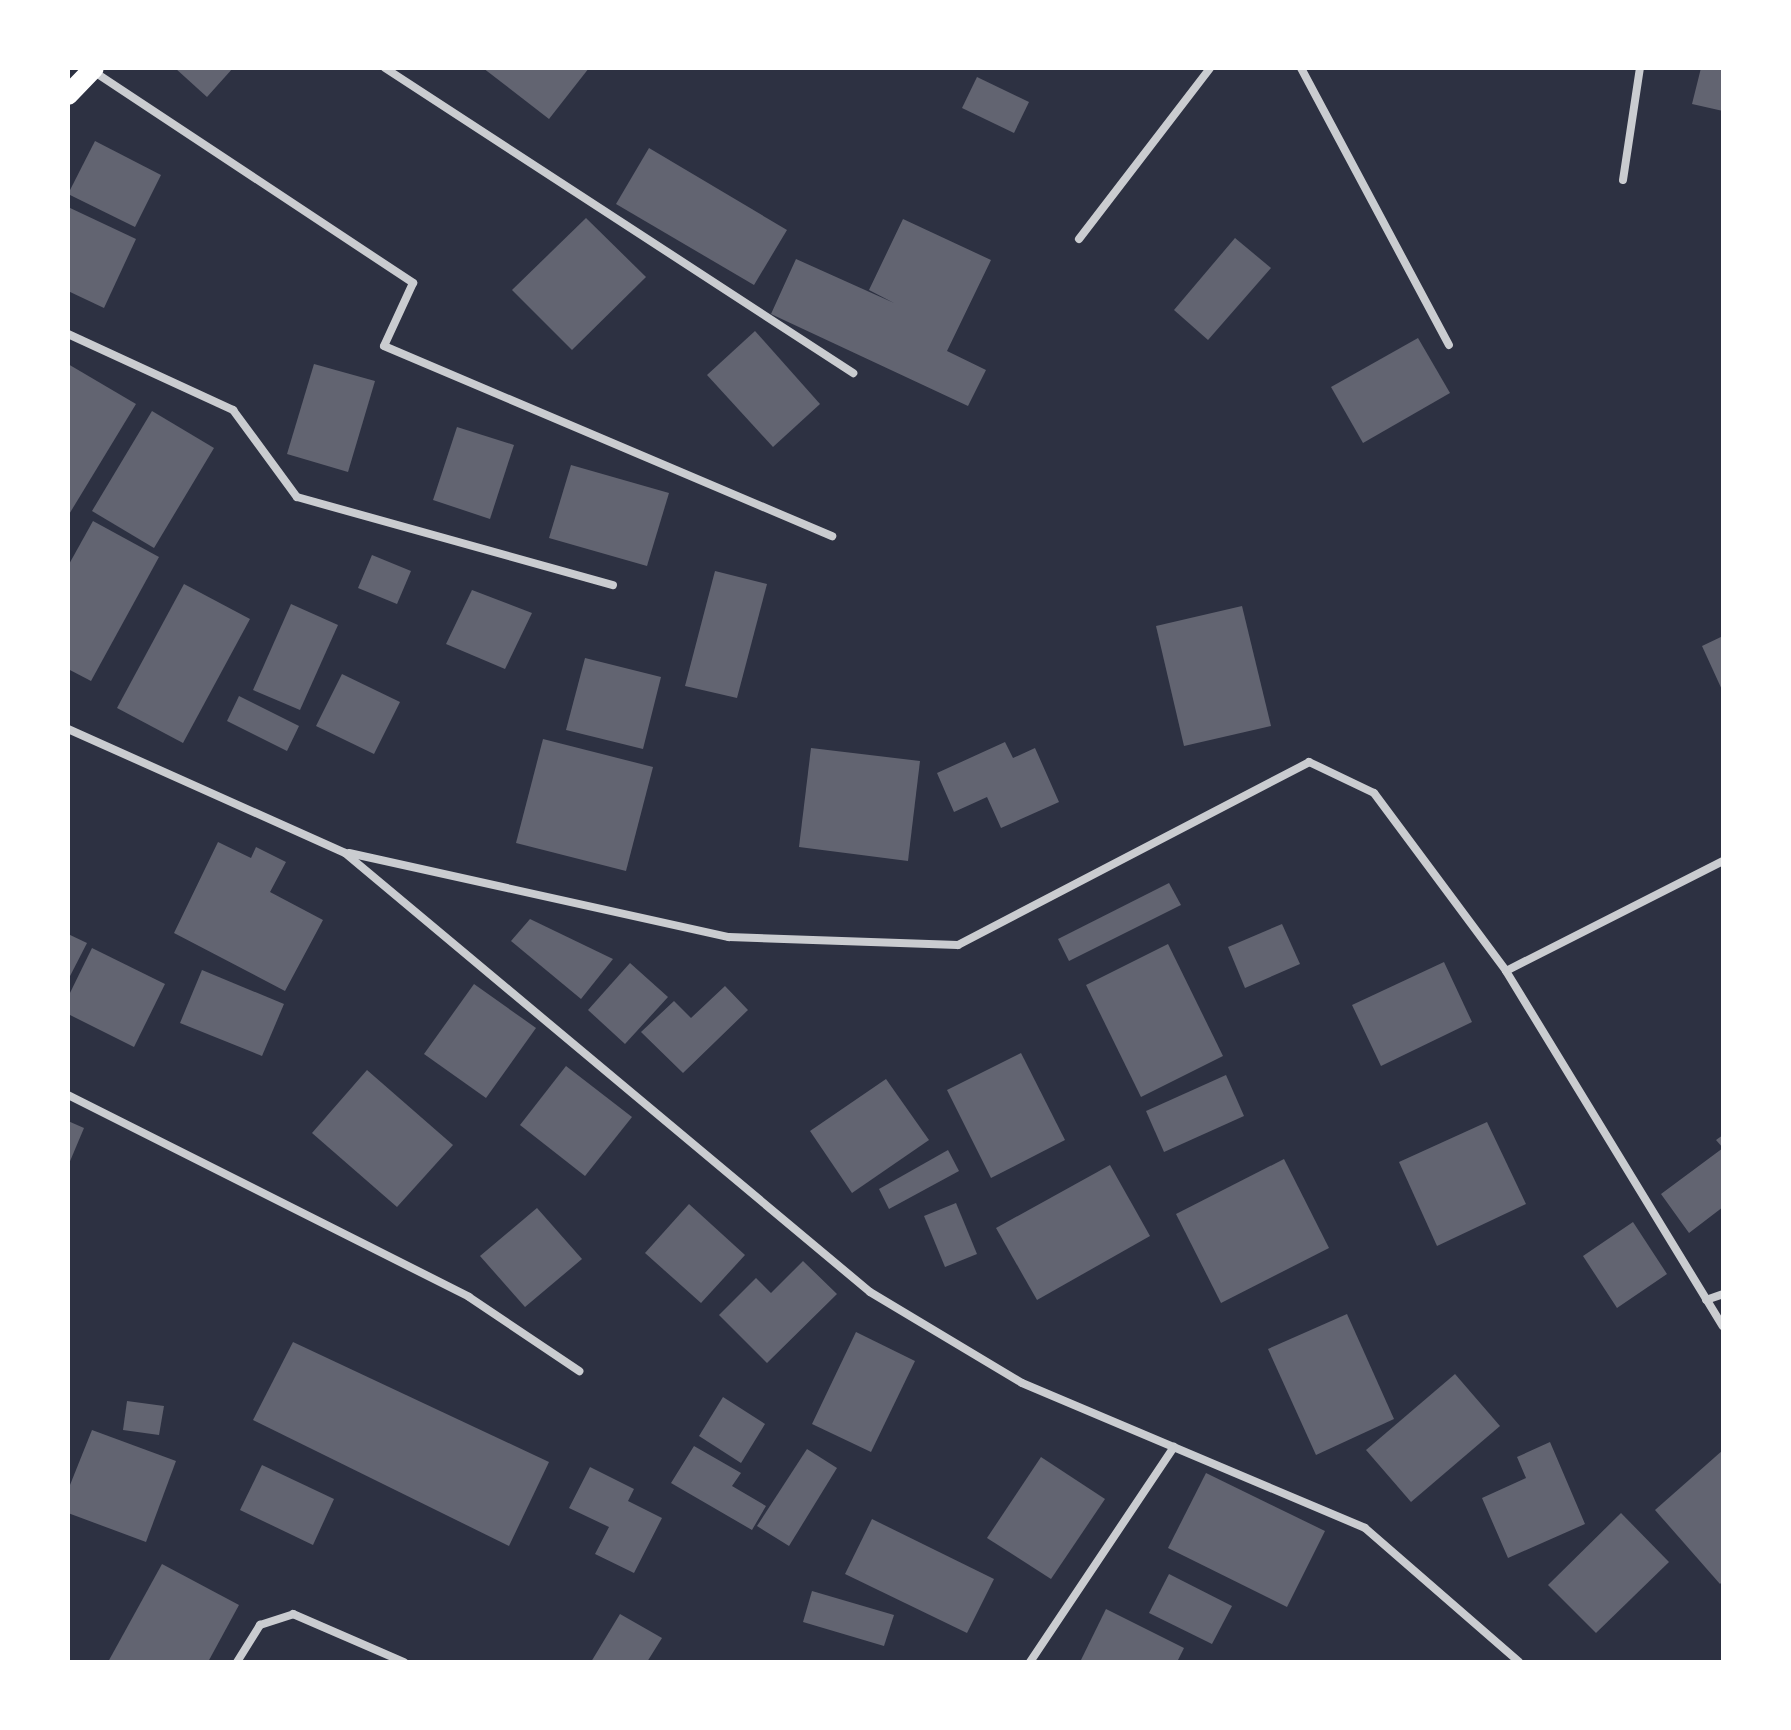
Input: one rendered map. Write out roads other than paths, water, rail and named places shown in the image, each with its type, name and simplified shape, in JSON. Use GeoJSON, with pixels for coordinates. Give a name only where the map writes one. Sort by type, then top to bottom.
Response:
{"type":"FeatureCollection","features":[{"type":"Feature","properties":{"kind":"main road"},"geometry":{"type":"LineString","coordinates":[[68,95],[93,69]]}},
{"type":"Feature","properties":{"kind":"street"},"geometry":{"type":"LineString","coordinates":[[385,68],[853,373]]}},
{"type":"Feature","properties":{"kind":"street"},"geometry":{"type":"LineString","coordinates":[[1079,239],[1210,68]]}},
{"type":"Feature","properties":{"kind":"street"},"geometry":{"type":"LineString","coordinates":[[1301,68],[1449,345]]}},
{"type":"Feature","properties":{"kind":"street"},"geometry":{"type":"LineString","coordinates":[[1623,180],[1640,68]]}},
{"type":"Feature","properties":{"kind":"street"},"geometry":{"type":"LineString","coordinates":[[93,69],[413,283],[384,346],[832,536]]}},
{"type":"Feature","properties":{"kind":"street"},"geometry":{"type":"LineString","coordinates":[[68,334],[233,410],[297,497],[613,585]]}},
{"type":"Feature","properties":{"kind":"street"},"geometry":{"type":"LineString","coordinates":[[68,729],[345,853],[729,937],[958,945],[1309,762],[1374,793],[1506,971],[1723,1326]]}},
{"type":"Feature","properties":{"kind":"street"},"geometry":{"type":"LineString","coordinates":[[345,853],[870,1292],[1022,1383],[1365,1528],[1513,1661]]}},
{"type":"Feature","properties":{"kind":"street"},"geometry":{"type":"LineString","coordinates":[[1506,971],[1723,861]]}},
{"type":"Feature","properties":{"kind":"street"},"geometry":{"type":"LineString","coordinates":[[68,1095],[469,1297],[579,1371]]}},
{"type":"Feature","properties":{"kind":"street"},"geometry":{"type":"LineString","coordinates":[[1706,1300],[1723,1294]]}},
{"type":"Feature","properties":{"kind":"street"},"geometry":{"type":"LineString","coordinates":[[1030,1662],[1174,1447]]}},
{"type":"Feature","properties":{"kind":"street"},"geometry":{"type":"LineString","coordinates":[[237,1662],[260,1625],[293,1614],[404,1662]]}}]}
